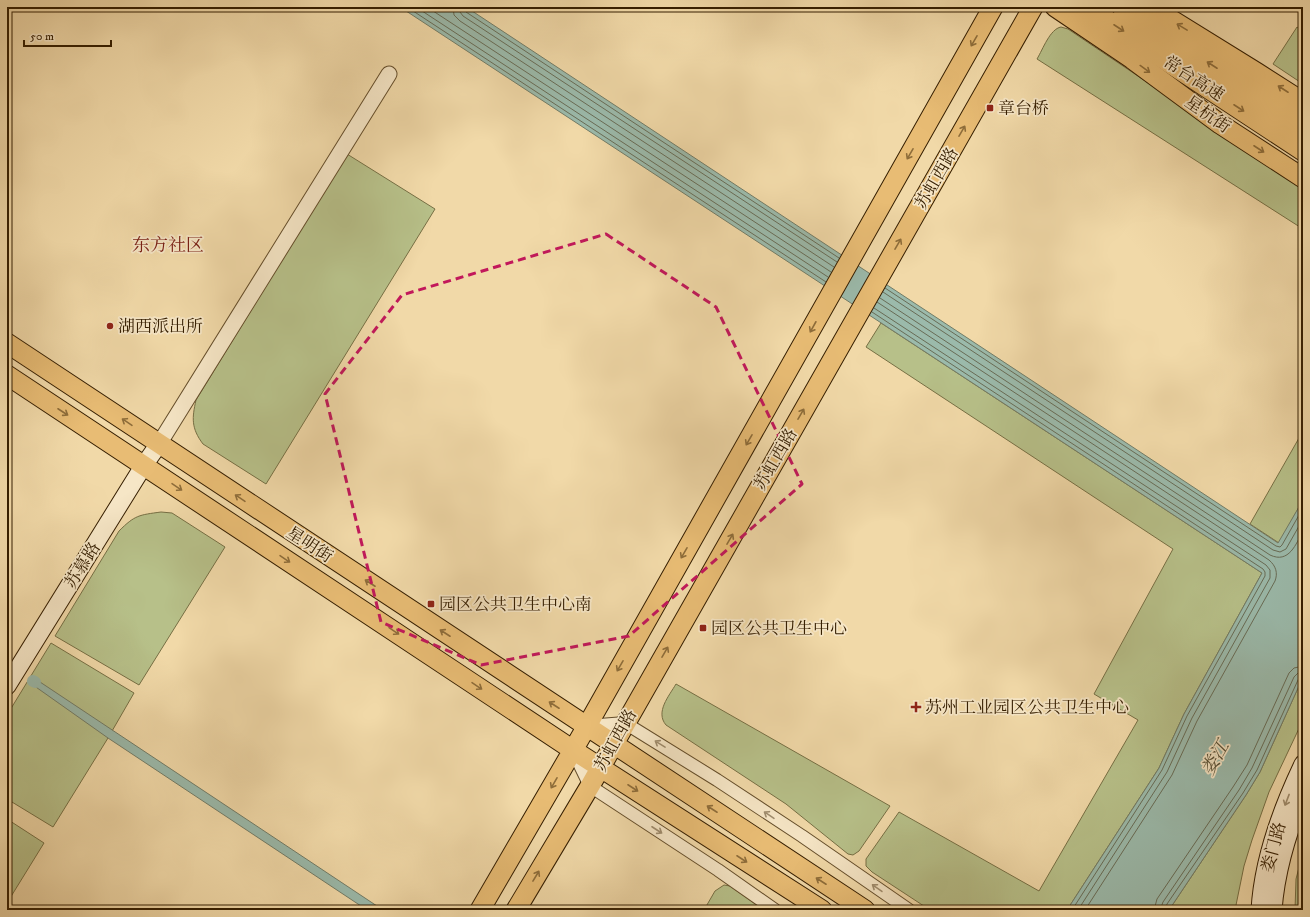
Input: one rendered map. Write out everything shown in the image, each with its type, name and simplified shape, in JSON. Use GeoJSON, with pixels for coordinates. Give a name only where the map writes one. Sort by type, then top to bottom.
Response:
{"type":"FeatureCollection","features":[{"type":"Feature","properties":{"kind":"highway","name":"常台高速"},"geometry":{"type":"LineString","coordinates":[[1086,7],[1303,150]]}},
{"type":"Feature","properties":{"kind":"highway","name":"常台高速"},"geometry":{"type":"LineString","coordinates":[[1123,7],[1303,125]]}},
{"type":"Feature","properties":{"kind":"main road","name":"苏虹西路"},"geometry":{"type":"LineString","coordinates":[[480,910],[587,726],[993,7]]}},
{"type":"Feature","properties":{"kind":"main road","name":"苏虹西路"},"geometry":{"type":"LineString","coordinates":[[516,910],[590,786],[1033,7]]}},
{"type":"Feature","properties":{"kind":"main road","name":"星杭街"},"geometry":{"type":"LineString","coordinates":[[1055,7],[1132,59],[1226,128],[1303,178]]}},
{"type":"Feature","properties":{"kind":"main road"},"geometry":{"type":"LineString","coordinates":[[1151,7],[1303,102]]}},
{"type":"Feature","properties":{"kind":"main road","name":"星明街"},"geometry":{"type":"LineString","coordinates":[[7,343],[865,910]]}},
{"type":"Feature","properties":{"kind":"main road","name":"星明街"},"geometry":{"type":"LineString","coordinates":[[7,375],[573,750],[822,910]]}},
{"type":"Feature","properties":{"kind":"main road","name":"苏慕路"},"geometry":{"type":"LineString","coordinates":[[7,686],[144,465],[159,444]]}},
{"type":"Feature","properties":{"kind":"main road","name":"娄门路"},"geometry":{"type":"LineString","coordinates":[[1260,910],[1263,885],[1274,837],[1290,793],[1303,764]]}},
{"type":"Feature","properties":{"kind":"main road","name":"娄门路"},"geometry":{"type":"LineString","coordinates":[[1273,910],[1278,874],[1287,840],[1303,795]]}},
{"type":"Feature","properties":{"kind":"street"},"geometry":{"type":"LineString","coordinates":[[159,444],[389,74]]}},
{"type":"Feature","properties":{"kind":"street"},"geometry":{"type":"LineString","coordinates":[[587,726],[625,723],[717,780],[802,836],[909,910]]}},
{"type":"Feature","properties":{"kind":"street"},"geometry":{"type":"LineString","coordinates":[[573,750],[590,786],[776,910]]}},
{"type":"Feature","properties":{"kind":"highlighted area"},"geometry":{"type":"Polygon","coordinates":[[[606,234],[716,307],[802,484],[629,636],[481,665],[381,622],[325,394],[402,295],[606,234]]]}},
{"type":"Feature","properties":{"kind":"green space"},"geometry":{"type":"Polygon","coordinates":[[[1061,27],[1068,29],[1303,187],[1303,229],[1037,59],[1053,31],[1061,27]]]}},
{"type":"Feature","properties":{"kind":"green space"},"geometry":{"type":"Polygon","coordinates":[[[1297,27],[1303,31],[1303,84],[1273,64],[1297,27]]]}},
{"type":"Feature","properties":{"kind":"green space"},"geometry":{"type":"Polygon","coordinates":[[[347,154],[435,209],[266,484],[203,444],[194,428],[193,418],[196,400],[347,154]]]}},
{"type":"Feature","properties":{"kind":"green space"},"geometry":{"type":"Polygon","coordinates":[[[881,323],[1262,573],[1184,714],[1159,768],[1067,910],[930,910],[872,872],[866,866],[866,859],[899,812],[1039,891],[1138,720],[1094,694],[1173,549],[866,347],[881,323]]]}},
{"type":"Feature","properties":{"kind":"green space"},"geometry":{"type":"Polygon","coordinates":[[[1303,431],[1303,500],[1279,543],[1250,524],[1303,431]]]}},
{"type":"Feature","properties":{"kind":"green space"},"geometry":{"type":"Polygon","coordinates":[[[161,512],[172,513],[225,547],[139,685],[55,636],[119,531],[129,522],[138,517],[161,512]]]}},
{"type":"Feature","properties":{"kind":"green space"},"geometry":{"type":"Polygon","coordinates":[[[51,643],[134,693],[53,827],[7,799],[7,715],[51,643]]]}},
{"type":"Feature","properties":{"kind":"green space"},"geometry":{"type":"Polygon","coordinates":[[[1303,677],[1303,720],[1269,792],[1244,866],[1235,910],[1169,910],[1260,772],[1303,677]]]}},
{"type":"Feature","properties":{"kind":"green space"},"geometry":{"type":"Polygon","coordinates":[[[676,684],[890,806],[859,851],[853,855],[848,854],[786,804],[666,725],[663,720],[662,709],[676,684]]]}},
{"type":"Feature","properties":{"kind":"green space"},"geometry":{"type":"Polygon","coordinates":[[[7,819],[44,843],[7,903],[7,819]]]}},
{"type":"Feature","properties":{"kind":"green space"},"geometry":{"type":"Polygon","coordinates":[[[1303,852],[1303,910],[1295,910],[1296,879],[1303,852]]]}},
{"type":"Feature","properties":{"kind":"green space"},"geometry":{"type":"Polygon","coordinates":[[[724,885],[730,886],[764,910],[704,910],[715,891],[724,885]]]}},
{"type":"Feature","properties":{"kind":"water","name":"娄江"},"geometry":{"type":"Polygon","coordinates":[[[400,7],[466,7],[1278,543],[1303,500],[1303,677],[1260,772],[1169,910],[1067,910],[1159,768],[1184,714],[1262,573],[400,7]]]}},
{"type":"Feature","properties":{"kind":"water"},"geometry":{"type":"Polygon","coordinates":[[[37,680],[383,910],[367,910],[108,738],[33,685],[37,680]]]}},
{"type":"Feature","properties":{"kind":"place","name":"章台桥"},"geometry":{"type":"Point","coordinates":[990,108]}},
{"type":"Feature","properties":{"kind":"place","name":"湖西派出所"},"geometry":{"type":"Point","coordinates":[110,326]}},
{"type":"Feature","properties":{"kind":"place","name":"园区公共卫生中心南"},"geometry":{"type":"Point","coordinates":[431,604]}},
{"type":"Feature","properties":{"kind":"place","name":"园区公共卫生中心"},"geometry":{"type":"Point","coordinates":[703,628]}},
{"type":"Feature","properties":{"kind":"place","name":"苏州工业园区公共卫生中心"},"geometry":{"type":"Point","coordinates":[916,707]}},
{"type":"Feature","properties":{"kind":"district","name":"东方社区"},"geometry":{"type":"Point","coordinates":[168,245]}}]}
